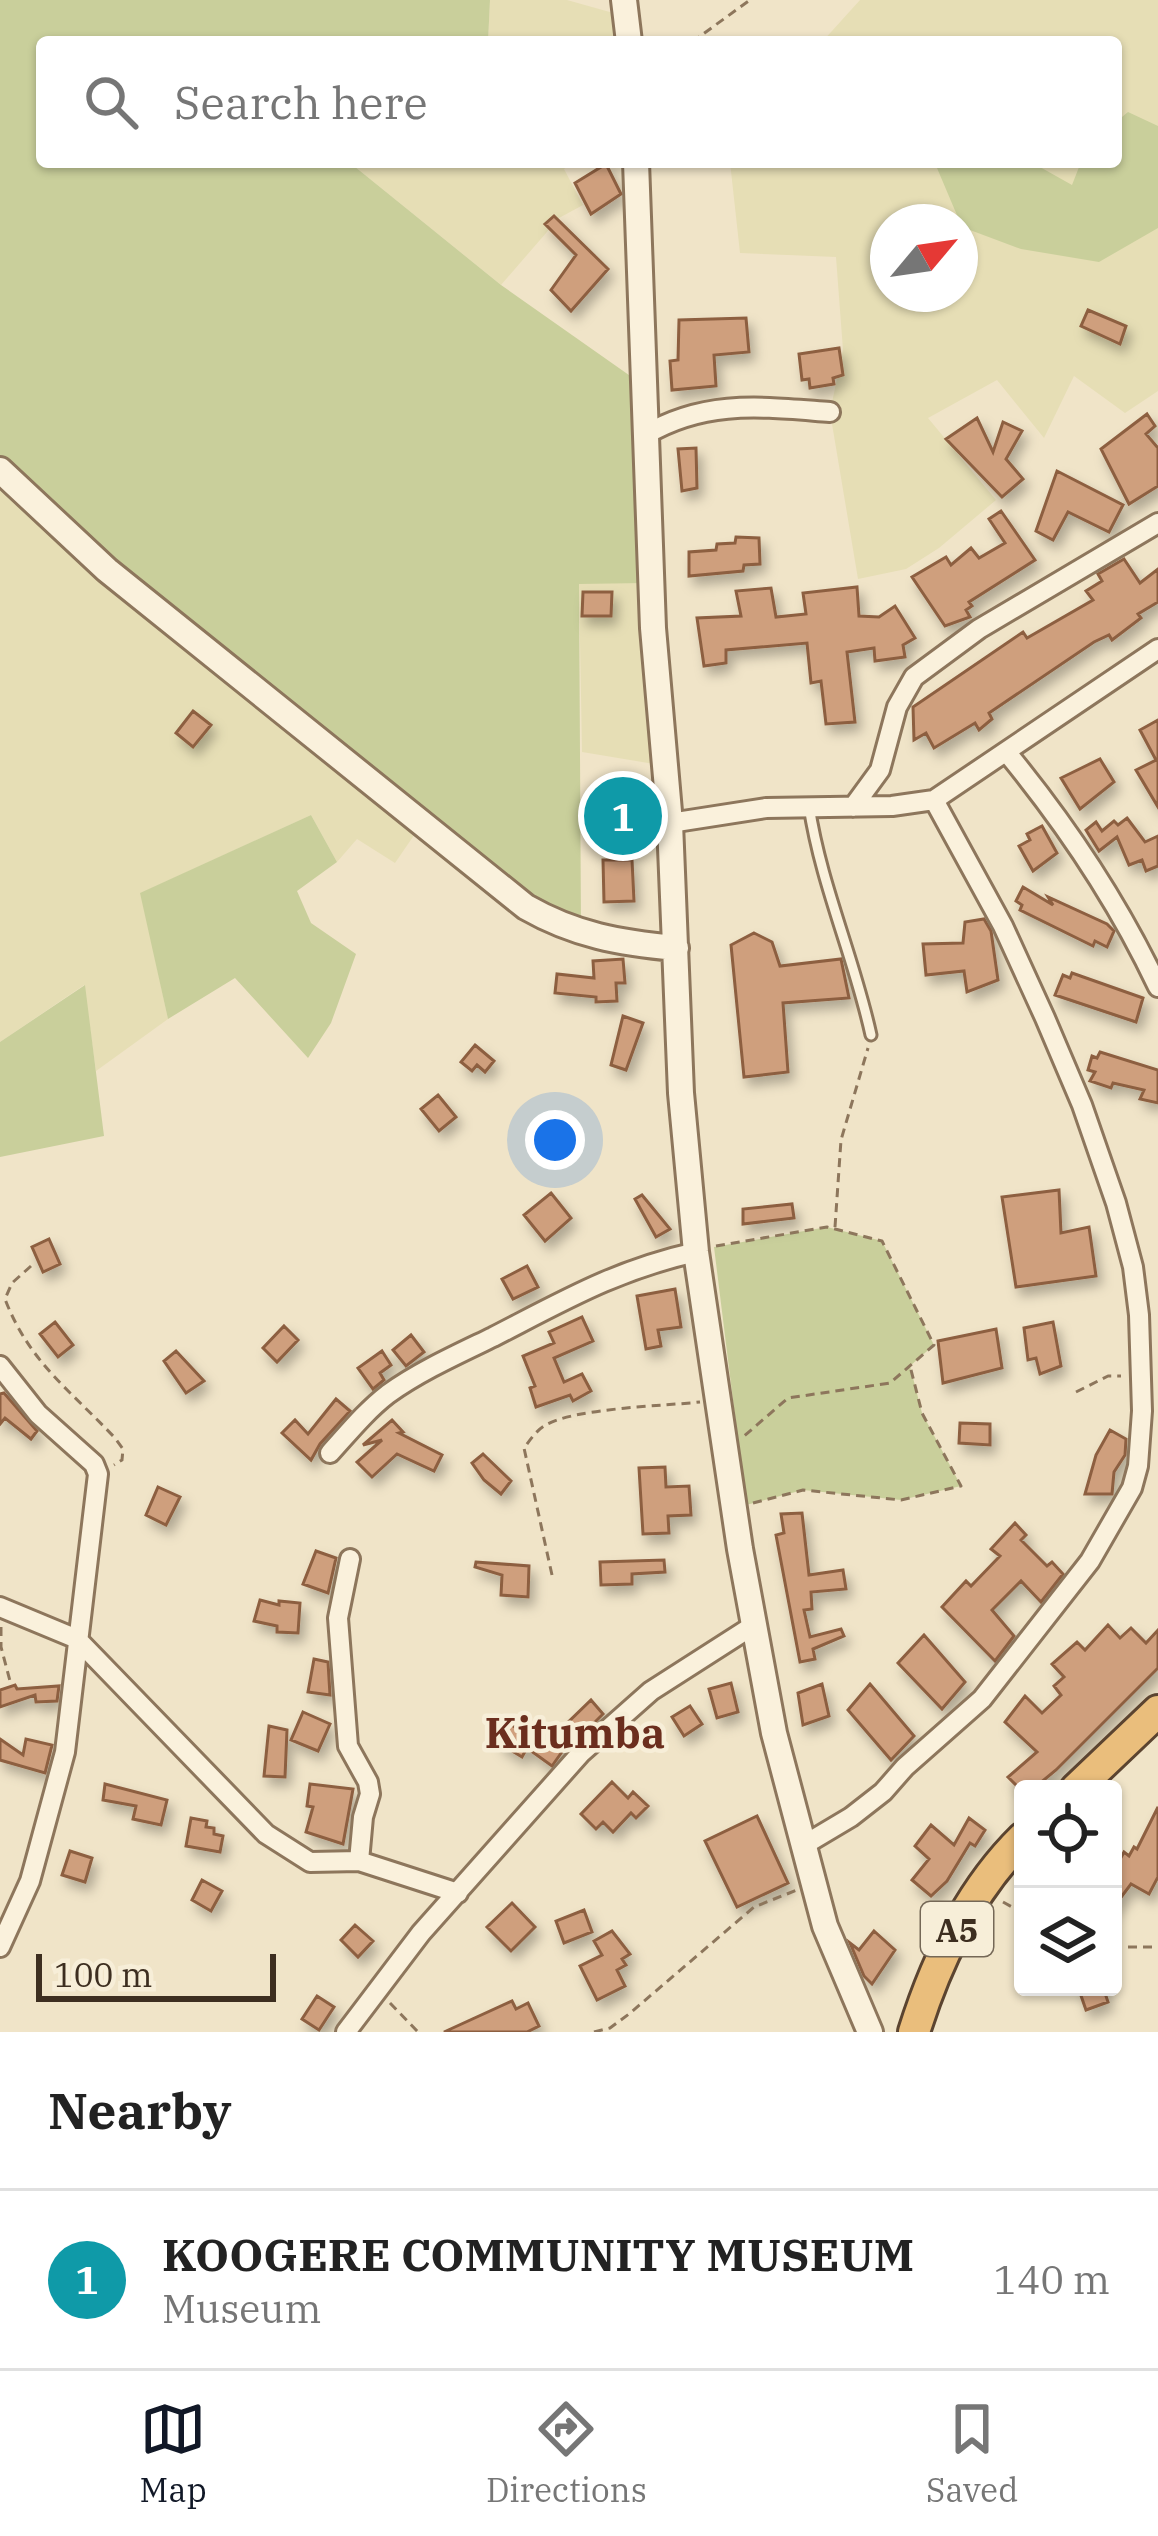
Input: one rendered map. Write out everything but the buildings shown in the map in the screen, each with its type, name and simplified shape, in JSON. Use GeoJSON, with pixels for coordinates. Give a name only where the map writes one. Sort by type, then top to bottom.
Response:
{"type":"FeatureCollection","features":[{"type":"Feature","properties":{"kind":"highway"},"geometry":{"type":"LineString","coordinates":[[1085,1780],[1158,1711]]}},
{"type":"Feature","properties":{"kind":"highway","name":"A5"},"geometry":{"type":"LineString","coordinates":[[914,2032],[950,1940],[982,1887],[1014,1849]]}},
{"type":"Feature","properties":{"kind":"street"},"geometry":{"type":"LineString","coordinates":[[624,0],[627,36]]}},
{"type":"Feature","properties":{"kind":"street"},"geometry":{"type":"LineString","coordinates":[[636,168],[653,628],[670,823],[681,1093],[696,1252],[770,1714],[813,1884],[838,1962],[870,2032]]}},
{"type":"Feature","properties":{"kind":"street"},"geometry":{"type":"LineString","coordinates":[[645,435],[679,416],[711,410],[830,412]]}},
{"type":"Feature","properties":{"kind":"street"},"geometry":{"type":"LineString","coordinates":[[0,470],[107,570],[526,907],[589,936],[676,948]]}},
{"type":"Feature","properties":{"kind":"street"},"geometry":{"type":"LineString","coordinates":[[854,807],[880,770],[897,707],[914,677],[979,629],[1158,523]]}},
{"type":"Feature","properties":{"kind":"street"},"geometry":{"type":"LineString","coordinates":[[670,823],[809,806],[934,800],[1158,649]]}},
{"type":"Feature","properties":{"kind":"street"},"geometry":{"type":"LineString","coordinates":[[1008,754],[1103,883],[1158,987]]}},
{"type":"Feature","properties":{"kind":"street"},"geometry":{"type":"LineString","coordinates":[[804,1845],[883,1792],[919,1753],[982,1699],[1090,1562],[1132,1488],[1138,1466],[1141,1379],[1132,1267],[1101,1157],[1003,926],[934,800]]}},
{"type":"Feature","properties":{"kind":"street"},"geometry":{"type":"LineString","coordinates":[[330,1454],[364,1414],[441,1363],[638,1265],[696,1252]]}},
{"type":"Feature","properties":{"kind":"street"},"geometry":{"type":"LineString","coordinates":[[0,1366],[38,1414],[94,1464],[98,1474],[65,1752],[30,1881],[0,1947]]}},
{"type":"Feature","properties":{"kind":"street"},"geometry":{"type":"LineString","coordinates":[[350,1559],[338,1618],[348,1745],[370,1794],[362,1817],[359,1861]]}},
{"type":"Feature","properties":{"kind":"street"},"geometry":{"type":"LineString","coordinates":[[1,1607],[77,1639],[266,1834],[310,1862],[359,1861],[458,1893]]}},
{"type":"Feature","properties":{"kind":"street"},"geometry":{"type":"LineString","coordinates":[[346,2032],[376,1989],[458,1893],[609,1726],[650,1691],[754,1625]]}},
{"type":"Feature","properties":{"kind":"lane"},"geometry":{"type":"LineString","coordinates":[[809,806],[823,877],[871,1035]]}},
{"type":"Feature","properties":{"kind":"path"},"geometry":{"type":"LineString","coordinates":[[700,36],[750,0]]}},
{"type":"Feature","properties":{"kind":"path"},"geometry":{"type":"LineString","coordinates":[[835,1229],[842,1140],[871,1035]]}},
{"type":"Feature","properties":{"kind":"path"},"geometry":{"type":"LineString","coordinates":[[696,1252],[827,1227],[882,1240],[934,1345],[890,1383],[788,1398],[727,1449]]}},
{"type":"Feature","properties":{"kind":"path"},"geometry":{"type":"LineString","coordinates":[[31,1266],[12,1283],[5,1299],[37,1360],[122,1449],[122,1460],[98,1474]]}},
{"type":"Feature","properties":{"kind":"path"},"geometry":{"type":"LineString","coordinates":[[746,1505],[803,1490],[901,1500],[961,1486],[922,1413],[910,1366]]}},
{"type":"Feature","properties":{"kind":"path"},"geometry":{"type":"LineString","coordinates":[[1076,1392],[1108,1376],[1141,1379]]}},
{"type":"Feature","properties":{"kind":"path"},"geometry":{"type":"LineString","coordinates":[[552,1575],[524,1448],[535,1434],[568,1417],[720,1400]]}},
{"type":"Feature","properties":{"kind":"path"},"geometry":{"type":"LineString","coordinates":[[1,1607],[2,1647],[10,1681]]}},
{"type":"Feature","properties":{"kind":"path"},"geometry":{"type":"LineString","coordinates":[[594,2032],[629,2014],[754,1907],[813,1884]]}},
{"type":"Feature","properties":{"kind":"path"},"geometry":{"type":"LineString","coordinates":[[1122,1947],[1158,1947]]}},
{"type":"Feature","properties":{"kind":"path"},"geometry":{"type":"LineString","coordinates":[[376,1989],[418,2032]]}},
{"type":"Feature","properties":{"kind":"shaded area"},"geometry":{"type":"Polygon","coordinates":[[[490,0],[567,0],[624,16],[625,36],[488,36],[490,0]]]}},
{"type":"Feature","properties":{"kind":"shaded area"},"geometry":{"type":"Polygon","coordinates":[[[860,0],[1158,0],[1158,391],[1125,413],[1074,376],[1044,438],[997,380],[928,418],[996,500],[906,569],[858,579],[830,412],[843,350],[836,257],[740,253],[731,168],[1122,168],[1122,36],[827,36],[860,0]]]}},
{"type":"Feature","properties":{"kind":"shaded area"},"geometry":{"type":"Polygon","coordinates":[[[356,168],[565,168],[583,205],[559,218],[501,285],[356,168]]]}},
{"type":"Feature","properties":{"kind":"shaded area"},"geometry":{"type":"Polygon","coordinates":[[[0,467],[419,828],[395,863],[357,839],[337,862],[311,815],[141,893],[168,1019],[96,1071],[84,985],[0,1042],[0,467]]]}},
{"type":"Feature","properties":{"kind":"shaded area"},"geometry":{"type":"Polygon","coordinates":[[[579,583],[644,583],[654,764],[582,752],[579,583]]]}},
{"type":"Feature","properties":{"kind":"green space"},"geometry":{"type":"Polygon","coordinates":[[[0,0],[490,0],[488,36],[36,36],[36,168],[356,168],[501,285],[636,380],[644,583],[579,584],[581,926],[557,922],[0,467],[0,0]]]}},
{"type":"Feature","properties":{"kind":"green space"},"geometry":{"type":"Polygon","coordinates":[[[1128,112],[1158,126],[1158,228],[1099,262],[1021,249],[978,233],[978,204],[952,204],[937,168],[1042,168],[1072,185],[1079,168],[1122,168],[1122,117],[1128,112]]]}},
{"type":"Feature","properties":{"kind":"green space"},"geometry":{"type":"Polygon","coordinates":[[[311,815],[337,862],[297,891],[311,923],[356,954],[331,1023],[308,1058],[235,978],[168,1019],[140,893],[311,815]]]}},
{"type":"Feature","properties":{"kind":"green space"},"geometry":{"type":"Polygon","coordinates":[[[85,985],[104,1136],[0,1157],[0,1042],[85,985]]]}},
{"type":"Feature","properties":{"kind":"green space"},"geometry":{"type":"Polygon","coordinates":[[[827,1227],[882,1241],[934,1345],[910,1366],[922,1413],[961,1486],[901,1500],[803,1490],[746,1505],[714,1247],[827,1227]]]}},
{"type":"Feature","properties":{"kind":"place","name":"KOOGERE COMMUNITY MUSEUM"},"geometry":{"type":"Point","coordinates":[623,816]}},
{"type":"Feature","properties":{"kind":"district","name":"Kitumba"},"geometry":{"type":"Point","coordinates":[575,1732]}}]}
